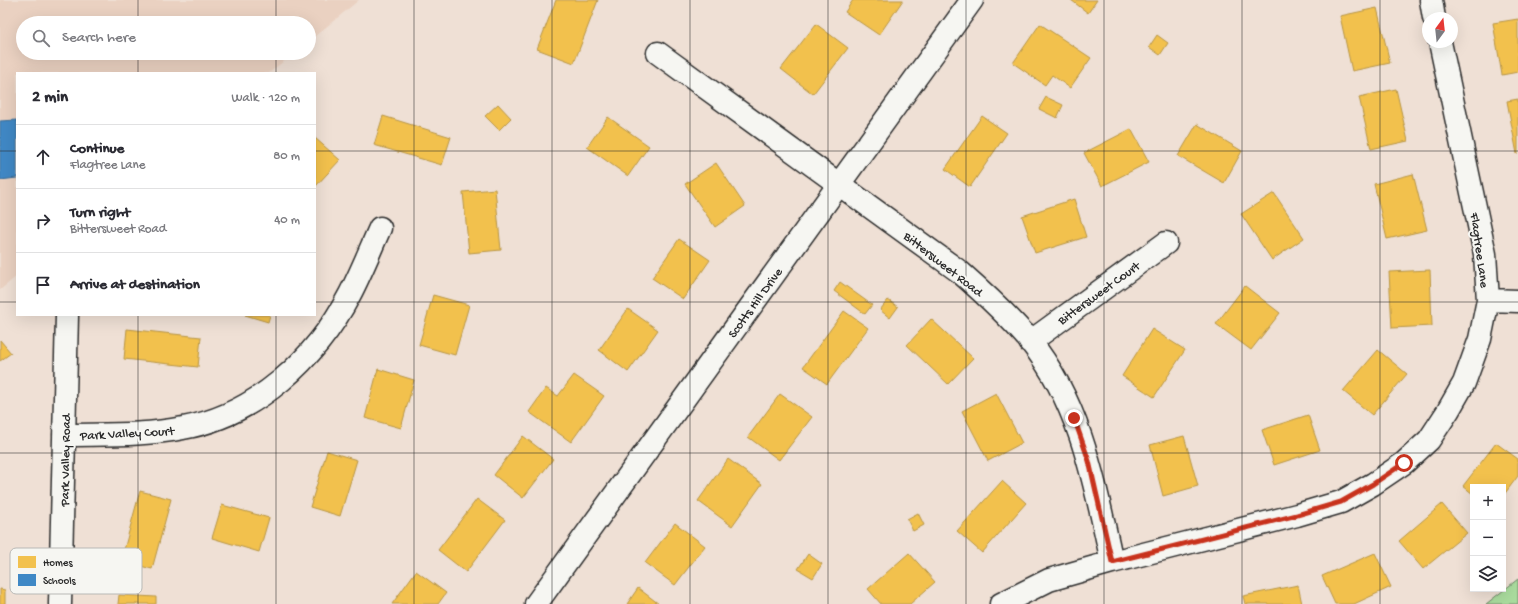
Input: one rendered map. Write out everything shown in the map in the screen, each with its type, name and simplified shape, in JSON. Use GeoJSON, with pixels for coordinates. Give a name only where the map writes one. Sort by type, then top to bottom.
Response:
{"type":"FeatureCollection","features":[{"type":"Feature","properties":{"kind":"street","name":"Scotts Hill Drive"},"geometry":{"type":"LineString","coordinates":[[536,604],[972,0]]}},
{"type":"Feature","properties":{"kind":"street"},"geometry":{"type":"LineString","coordinates":[[1430,0],[1433,12]]}},
{"type":"Feature","properties":{"kind":"street","name":"Flagtree Lane"},"geometry":{"type":"LineString","coordinates":[[1001,604],[1048,580],[1112,562],[1297,515],[1341,502],[1373,484],[1404,463],[1428,440],[1448,411],[1464,382],[1480,339],[1488,300],[1484,254],[1441,48]]}},
{"type":"Feature","properties":{"kind":"street","name":"Bittersweet Road"},"geometry":{"type":"LineString","coordinates":[[658,53],[960,272],[1001,308],[1030,342],[1054,377],[1074,418],[1089,461],[1112,562]]}},
{"type":"Feature","properties":{"kind":"street","name":"Park Valley Court"},"geometry":{"type":"LineString","coordinates":[[64,436],[135,434],[183,428],[226,415],[266,392],[302,363],[327,332],[350,294],[380,228]]}},
{"type":"Feature","properties":{"kind":"street","name":"Bittersweet Court"},"geometry":{"type":"LineString","coordinates":[[1030,342],[1166,243]]}},
{"type":"Feature","properties":{"kind":"street"},"geometry":{"type":"LineString","coordinates":[[1488,300],[1518,301]]}},
{"type":"Feature","properties":{"kind":"street","name":"Park Valley Road"},"geometry":{"type":"LineString","coordinates":[[61,548],[67,316]]}},
{"type":"Feature","properties":{"kind":"street","name":"Park Valley Road"},"geometry":{"type":"LineString","coordinates":[[60,594],[60,604]]}},
{"type":"Feature","properties":{"kind":"shaded area"},"geometry":{"type":"Polygon","coordinates":[[[0,0],[359,0],[316,35],[316,16],[16,16],[16,60],[285,60],[270,72],[16,72],[16,277],[0,290],[0,0]]]}},
{"type":"Feature","properties":{"kind":"green space"},"geometry":{"type":"Polygon","coordinates":[[[1518,579],[1518,604],[1486,604],[1501,592],[1506,592],[1506,588],[1518,579]]]}},
{"type":"Feature","properties":{"kind":"building: Homes"},"geometry":{"type":"Polygon","coordinates":[[[556,0],[598,0],[574,63],[537,49],[556,0]]]}},
{"type":"Feature","properties":{"kind":"building: Homes"},"geometry":{"type":"Polygon","coordinates":[[[853,0],[903,0],[879,35],[845,12],[853,0]]]}},
{"type":"Feature","properties":{"kind":"building: Homes"},"geometry":{"type":"Polygon","coordinates":[[[1071,0],[1097,0],[1088,13],[1071,0]]]}},
{"type":"Feature","properties":{"kind":"building: Homes"},"geometry":{"type":"Polygon","coordinates":[[[1377,8],[1390,63],[1352,71],[1340,16],[1377,8]]]}},
{"type":"Feature","properties":{"kind":"building: Homes"},"geometry":{"type":"Polygon","coordinates":[[[1518,19],[1518,72],[1502,75],[1493,23],[1518,19]]]}},
{"type":"Feature","properties":{"kind":"building: Homes"},"geometry":{"type":"Polygon","coordinates":[[[816,24],[848,48],[813,94],[781,69],[816,24]]]}},
{"type":"Feature","properties":{"kind":"building: Homes"},"geometry":{"type":"Polygon","coordinates":[[[1040,24],[1091,58],[1070,88],[1052,75],[1045,85],[1013,63],[1040,24]]]}},
{"type":"Feature","properties":{"kind":"building: Homes"},"geometry":{"type":"Polygon","coordinates":[[[1157,35],[1168,43],[1160,55],[1149,47],[1157,35]]]}},
{"type":"Feature","properties":{"kind":"building: Homes"},"geometry":{"type":"Polygon","coordinates":[[[1396,89],[1408,141],[1371,149],[1359,97],[1396,89]]]}},
{"type":"Feature","properties":{"kind":"building: Homes"},"geometry":{"type":"Polygon","coordinates":[[[1046,97],[1063,105],[1057,118],[1039,109],[1046,97]]]}},
{"type":"Feature","properties":{"kind":"building: Homes"},"geometry":{"type":"Polygon","coordinates":[[[1518,99],[1518,154],[1517,154],[1507,101],[1518,99]]]}},
{"type":"Feature","properties":{"kind":"building: Homes"},"geometry":{"type":"Polygon","coordinates":[[[498,104],[511,118],[499,130],[485,116],[498,104]]]}},
{"type":"Feature","properties":{"kind":"building: Homes"},"geometry":{"type":"Polygon","coordinates":[[[383,116],[451,137],[442,165],[374,145],[383,116]]]}},
{"type":"Feature","properties":{"kind":"building: Homes"},"geometry":{"type":"Polygon","coordinates":[[[982,116],[1007,133],[970,187],[945,169],[982,116]]]}},
{"type":"Feature","properties":{"kind":"building: Homes"},"geometry":{"type":"Polygon","coordinates":[[[608,117],[649,146],[628,176],[587,147],[608,117]]]}},
{"type":"Feature","properties":{"kind":"building: Homes"},"geometry":{"type":"Polygon","coordinates":[[[1197,124],[1242,151],[1224,183],[1178,156],[1197,124]]]}},
{"type":"Feature","properties":{"kind":"building: Homes"},"geometry":{"type":"Polygon","coordinates":[[[1131,129],[1149,162],[1102,186],[1084,153],[1131,129]]]}},
{"type":"Feature","properties":{"kind":"building: Homes"},"geometry":{"type":"Polygon","coordinates":[[[316,139],[340,160],[316,186],[316,139]]]}},
{"type":"Feature","properties":{"kind":"building: Homes"},"geometry":{"type":"Polygon","coordinates":[[[716,163],[745,206],[715,227],[685,184],[716,163]]]}},
{"type":"Feature","properties":{"kind":"building: Homes"},"geometry":{"type":"Polygon","coordinates":[[[1413,174],[1427,230],[1387,239],[1374,184],[1413,174]]]}},
{"type":"Feature","properties":{"kind":"building: Homes"},"geometry":{"type":"Polygon","coordinates":[[[495,189],[501,250],[469,253],[463,192],[495,189]]]}},
{"type":"Feature","properties":{"kind":"building: Homes"},"geometry":{"type":"Polygon","coordinates":[[[1274,193],[1304,238],[1272,260],[1241,214],[1274,193]]]}},
{"type":"Feature","properties":{"kind":"building: Homes"},"geometry":{"type":"Polygon","coordinates":[[[1074,199],[1086,237],[1035,253],[1022,216],[1074,199]]]}},
{"type":"Feature","properties":{"kind":"building: Homes"},"geometry":{"type":"Polygon","coordinates":[[[679,239],[710,260],[683,299],[652,278],[679,239]]]}},
{"type":"Feature","properties":{"kind":"building: Homes"},"geometry":{"type":"Polygon","coordinates":[[[1430,270],[1432,326],[1392,328],[1389,272],[1430,270]]]}},
{"type":"Feature","properties":{"kind":"building: Homes"},"geometry":{"type":"Polygon","coordinates":[[[840,282],[872,305],[865,314],[834,291],[840,282]]]}},
{"type":"Feature","properties":{"kind":"building: Homes"},"geometry":{"type":"Polygon","coordinates":[[[1245,286],[1280,313],[1251,350],[1216,324],[1245,286]]]}},
{"type":"Feature","properties":{"kind":"building: Homes"},"geometry":{"type":"Polygon","coordinates":[[[433,295],[469,305],[455,355],[419,345],[433,295]]]}},
{"type":"Feature","properties":{"kind":"building: Homes"},"geometry":{"type":"Polygon","coordinates":[[[888,300],[898,307],[890,318],[880,310],[888,300]]]}},
{"type":"Feature","properties":{"kind":"building: Homes"},"geometry":{"type":"Polygon","coordinates":[[[628,309],[658,330],[628,372],[599,350],[628,309]]]}},
{"type":"Feature","properties":{"kind":"building: Homes"},"geometry":{"type":"Polygon","coordinates":[[[844,311],[868,328],[827,384],[803,367],[844,311]]]}},
{"type":"Feature","properties":{"kind":"building: Homes"},"geometry":{"type":"Polygon","coordinates":[[[248,316],[270,316],[268,322],[248,316]]]}},
{"type":"Feature","properties":{"kind":"building: Homes"},"geometry":{"type":"Polygon","coordinates":[[[931,319],[973,358],[948,384],[907,345],[931,319]]]}},
{"type":"Feature","properties":{"kind":"building: Homes"},"geometry":{"type":"Polygon","coordinates":[[[127,329],[201,337],[198,367],[124,359],[127,329]]]}},
{"type":"Feature","properties":{"kind":"building: Homes"},"geometry":{"type":"Polygon","coordinates":[[[1152,329],[1185,350],[1154,397],[1122,376],[1152,329]]]}},
{"type":"Feature","properties":{"kind":"building: Homes"},"geometry":{"type":"Polygon","coordinates":[[[0,340],[11,353],[0,361],[0,340]]]}},
{"type":"Feature","properties":{"kind":"building: Homes"},"geometry":{"type":"Polygon","coordinates":[[[1378,350],[1407,374],[1372,415],[1343,391],[1378,350]]]}},
{"type":"Feature","properties":{"kind":"building: Homes"},"geometry":{"type":"Polygon","coordinates":[[[378,369],[414,380],[401,428],[365,418],[378,369]]]}},
{"type":"Feature","properties":{"kind":"building: Homes"},"geometry":{"type":"Polygon","coordinates":[[[574,375],[604,396],[571,442],[529,412],[546,388],[558,396],[574,375]]]}},
{"type":"Feature","properties":{"kind":"building: Homes"},"geometry":{"type":"Polygon","coordinates":[[[996,393],[1022,443],[988,461],[962,411],[996,393]]]}},
{"type":"Feature","properties":{"kind":"building: Homes"},"geometry":{"type":"Polygon","coordinates":[[[780,394],[812,417],[779,460],[748,437],[780,394]]]}},
{"type":"Feature","properties":{"kind":"building: Homes"},"geometry":{"type":"Polygon","coordinates":[[[1308,415],[1320,450],[1274,465],[1262,430],[1308,415]]]}},
{"type":"Feature","properties":{"kind":"building: Homes"},"geometry":{"type":"Polygon","coordinates":[[[523,436],[553,459],[523,498],[494,475],[523,436]]]}},
{"type":"Feature","properties":{"kind":"building: Homes"},"geometry":{"type":"Polygon","coordinates":[[[1184,436],[1198,486],[1163,496],[1150,445],[1184,436]]]}},
{"type":"Feature","properties":{"kind":"building: Homes"},"geometry":{"type":"Polygon","coordinates":[[[1496,443],[1518,459],[1518,476],[1506,492],[1506,484],[1470,484],[1470,492],[1463,486],[1496,443]]]}},
{"type":"Feature","properties":{"kind":"building: Homes"},"geometry":{"type":"Polygon","coordinates":[[[327,451],[357,460],[340,516],[310,507],[327,451]]]}},
{"type":"Feature","properties":{"kind":"building: Homes"},"geometry":{"type":"Polygon","coordinates":[[[728,459],[762,484],[732,526],[698,501],[728,459]]]}},
{"type":"Feature","properties":{"kind":"building: Homes"},"geometry":{"type":"Polygon","coordinates":[[[1002,481],[1026,503],[982,553],[957,531],[1002,481]]]}},
{"type":"Feature","properties":{"kind":"building: Homes"},"geometry":{"type":"Polygon","coordinates":[[[140,491],[171,499],[152,569],[142,566],[142,548],[125,548],[140,491]]]}},
{"type":"Feature","properties":{"kind":"building: Homes"},"geometry":{"type":"Polygon","coordinates":[[[477,499],[505,520],[466,572],[438,550],[477,499]]]}},
{"type":"Feature","properties":{"kind":"building: Homes"},"geometry":{"type":"Polygon","coordinates":[[[1442,504],[1467,533],[1423,569],[1399,541],[1442,504]]]}},
{"type":"Feature","properties":{"kind":"building: Homes"},"geometry":{"type":"Polygon","coordinates":[[[222,505],[269,518],[259,552],[212,538],[222,505]]]}},
{"type":"Feature","properties":{"kind":"building: Homes"},"geometry":{"type":"Polygon","coordinates":[[[918,513],[924,525],[913,531],[907,519],[918,513]]]}},
{"type":"Feature","properties":{"kind":"building: Homes"},"geometry":{"type":"Polygon","coordinates":[[[675,523],[705,546],[675,585],[645,563],[675,523]]]}},
{"type":"Feature","properties":{"kind":"building: Homes"},"geometry":{"type":"Polygon","coordinates":[[[909,553],[935,582],[910,604],[881,604],[868,589],[909,553]]]}},
{"type":"Feature","properties":{"kind":"building: Homes"},"geometry":{"type":"Polygon","coordinates":[[[1375,553],[1391,587],[1354,604],[1335,604],[1322,576],[1375,553]]]}},
{"type":"Feature","properties":{"kind":"building: Homes"},"geometry":{"type":"Polygon","coordinates":[[[808,554],[822,564],[813,578],[798,569],[808,554]]]}},
{"type":"Feature","properties":{"kind":"building: Homes"},"geometry":{"type":"Polygon","coordinates":[[[416,571],[446,593],[438,604],[392,604],[416,571]]]}},
{"type":"Feature","properties":{"kind":"building: Homes"},"geometry":{"type":"Polygon","coordinates":[[[1298,585],[1302,604],[1245,604],[1243,596],[1298,585]]]}},
{"type":"Feature","properties":{"kind":"building: Homes"},"geometry":{"type":"Polygon","coordinates":[[[638,588],[659,604],[627,604],[638,588]]]}},
{"type":"Feature","properties":{"kind":"building: Homes"},"geometry":{"type":"Polygon","coordinates":[[[0,589],[5,590],[5,604],[0,604],[0,589]]]}},
{"type":"Feature","properties":{"kind":"building: Homes"},"geometry":{"type":"Polygon","coordinates":[[[119,595],[156,597],[156,604],[118,604],[119,595]]]}},
{"type":"Feature","properties":{"kind":"building: Schools"},"geometry":{"type":"Polygon","coordinates":[[[16,120],[16,178],[0,180],[0,121],[16,120]]]}},
{"type":"Feature","properties":{"kind":"route"},"geometry":{"type":"LineString","coordinates":[[1074,418],[1089,461],[1112,562],[1297,515],[1341,502],[1373,484],[1404,463]]}}]}
